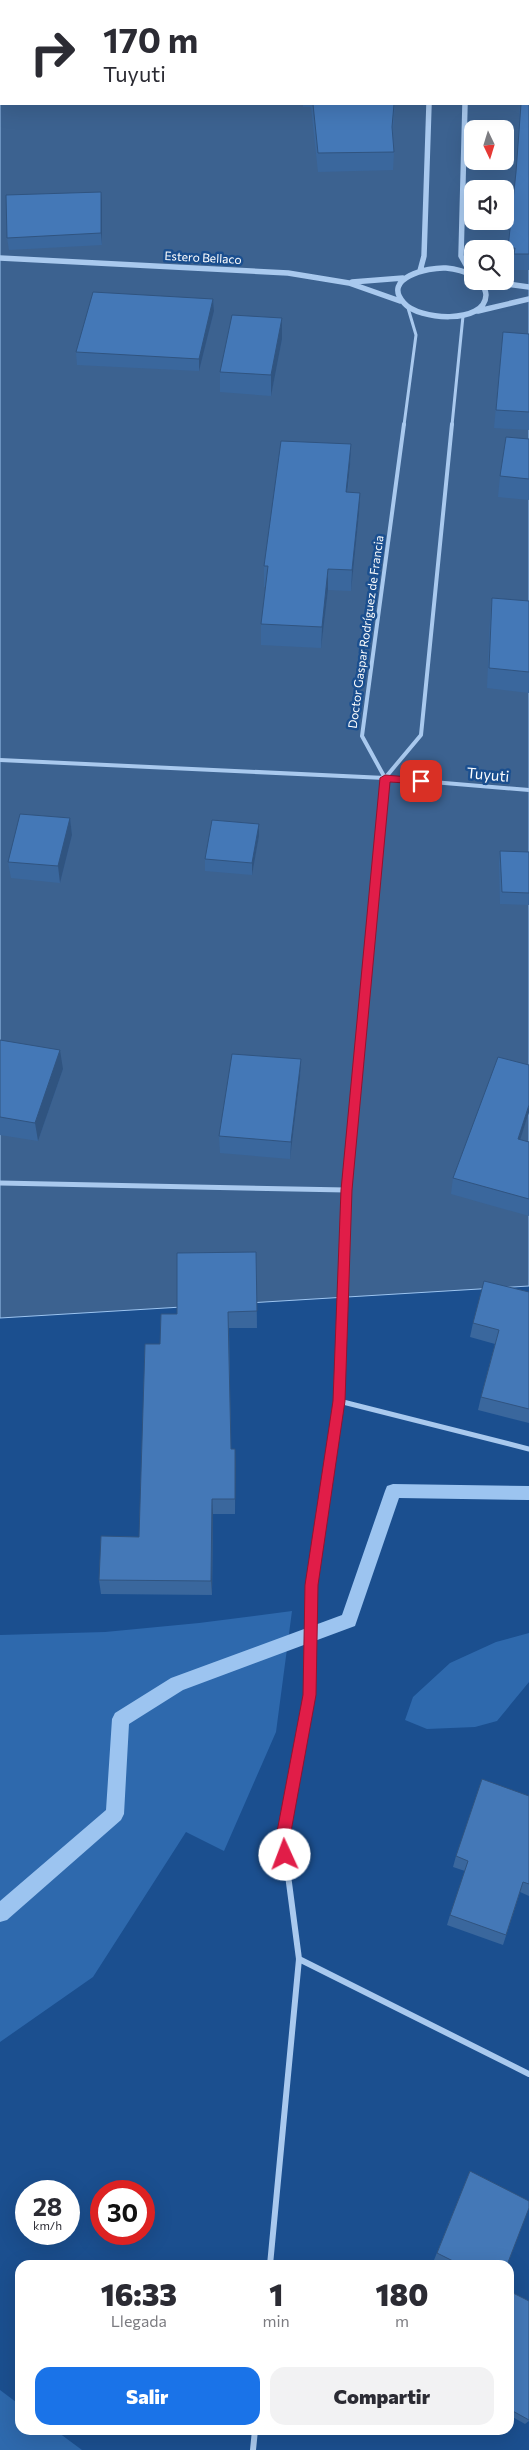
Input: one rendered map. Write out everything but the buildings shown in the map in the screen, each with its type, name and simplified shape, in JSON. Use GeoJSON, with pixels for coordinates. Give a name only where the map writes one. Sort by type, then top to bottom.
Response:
{"type":"FeatureCollection","features":[{"type":"Feature","properties":{"kind":"street"},"geometry":{"type":"LineString","coordinates":[[420,271],[424,256],[429,105]]}},
{"type":"Feature","properties":{"kind":"street"},"geometry":{"type":"LineString","coordinates":[[464,261],[461,256],[465,105]]}},
{"type":"Feature","properties":{"kind":"street","name":"Estero Bellaco"},"geometry":{"type":"LineString","coordinates":[[0,258],[288,274],[349,283],[400,301]]}},
{"type":"Feature","properties":{"kind":"street"},"geometry":{"type":"LineString","coordinates":[[349,283],[404,278],[420,271],[444,268],[464,273]]}},
{"type":"Feature","properties":{"kind":"street"},"geometry":{"type":"LineString","coordinates":[[404,278],[398,286],[397,293],[400,301],[408,308],[434,317],[463,316],[475,311],[529,299]]}},
{"type":"Feature","properties":{"kind":"street"},"geometry":{"type":"LineString","coordinates":[[514,284],[529,286]]}},
{"type":"Feature","properties":{"kind":"street"},"geometry":{"type":"LineString","coordinates":[[475,311],[483,305],[488,297],[486,290]]}},
{"type":"Feature","properties":{"kind":"street","name":"Doctor Gaspar Rodríguez de Francia"},"geometry":{"type":"LineString","coordinates":[[385,778],[362,736],[416,335],[408,308]]}},
{"type":"Feature","properties":{"kind":"street"},"geometry":{"type":"LineString","coordinates":[[270,2260],[299,1959],[283,1837],[310,1695],[312,1585],[339,1401],[346,1190],[385,778],[421,735],[463,316]]}},
{"type":"Feature","properties":{"kind":"street","name":"Tuyuti"},"geometry":{"type":"LineString","coordinates":[[0,760],[385,778],[529,790]]}},
{"type":"Feature","properties":{"kind":"street"},"geometry":{"type":"LineString","coordinates":[[0,1183],[346,1190]]}},
{"type":"Feature","properties":{"kind":"street"},"geometry":{"type":"LineString","coordinates":[[339,1401],[529,1449]]}},
{"type":"Feature","properties":{"kind":"street"},"geometry":{"type":"LineString","coordinates":[[299,1959],[529,2074]]}},
{"type":"Feature","properties":{"kind":"street"},"geometry":{"type":"LineString","coordinates":[[253,2450],[254,2435]]}},
{"type":"Feature","properties":{"kind":"shaded area"},"geometry":{"type":"Polygon","coordinates":[[[0,105],[529,105],[529,1286],[0,1318],[0,105]]]}},
{"type":"Feature","properties":{"kind":"shaded area"},"geometry":{"type":"Polygon","coordinates":[[[292,1611],[276,1732],[224,1851],[186,1832],[93,1977],[0,2042],[0,1635],[105,1632],[199,1623],[292,1611]]]}},
{"type":"Feature","properties":{"kind":"shaded area"},"geometry":{"type":"Polygon","coordinates":[[[529,1633],[529,1682],[497,1721],[475,1727],[427,1729],[405,1720],[413,1697],[450,1663],[496,1642],[529,1633]]]}},
{"type":"Feature","properties":{"kind":"shaded area"},"geometry":{"type":"Polygon","coordinates":[[[0,2390],[15,2401],[15,2435],[62,2435],[82,2450],[0,2450],[0,2390]]]}},
{"type":"Feature","properties":{"kind":"waterway"},"geometry":{"type":"LineString","coordinates":[[0,1913],[115,1814],[121,1719],[177,1684],[349,1620],[393,1491],[529,1493]]}},
{"type":"Feature","properties":{"kind":"route"},"geometry":{"type":"LineString","coordinates":[[285,1855],[283,1837],[310,1695],[312,1585],[339,1401],[346,1190],[385,778],[421,781]]}}]}
